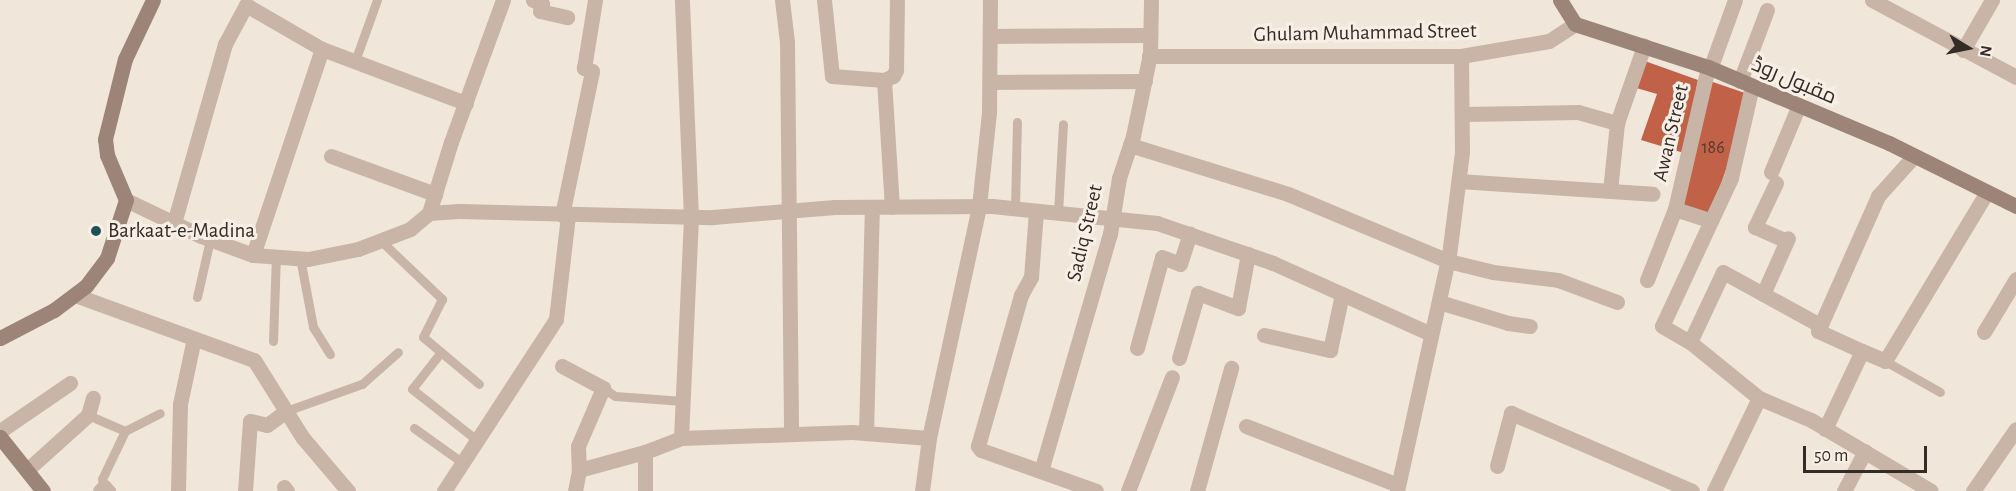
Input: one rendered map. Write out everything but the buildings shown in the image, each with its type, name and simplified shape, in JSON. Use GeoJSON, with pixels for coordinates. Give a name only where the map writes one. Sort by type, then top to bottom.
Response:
{"type":"FeatureCollection","features":[{"type":"Feature","properties":{"kind":"street"},"geometry":{"type":"LineString","coordinates":[[0,338],[54,310],[86,286],[107,258],[126,200],[107,155],[105,139],[125,59],[153,0]]}},
{"type":"Feature","properties":{"kind":"street"},"geometry":{"type":"LineString","coordinates":[[126,200],[210,240],[253,255],[300,258],[358,249],[410,229],[429,213],[503,0]]}},
{"type":"Feature","properties":{"kind":"street"},"geometry":{"type":"LineString","coordinates":[[533,0],[542,4],[540,11],[567,17]]}},
{"type":"Feature","properties":{"kind":"street"},"geometry":{"type":"LineString","coordinates":[[444,491],[556,319],[565,215],[592,71],[584,68],[595,0]]}},
{"type":"Feature","properties":{"kind":"street"},"geometry":{"type":"LineString","coordinates":[[681,0],[692,217],[681,438]]}},
{"type":"Feature","properties":{"kind":"street"},"geometry":{"type":"LineString","coordinates":[[782,0],[787,42],[791,434]]}},
{"type":"Feature","properties":{"kind":"street"},"geometry":{"type":"LineString","coordinates":[[824,0],[832,76],[884,80],[893,76],[896,70],[897,0]]}},
{"type":"Feature","properties":{"kind":"street"},"geometry":{"type":"LineString","coordinates":[[922,491],[929,438],[979,206],[989,113],[990,0]]}},
{"type":"Feature","properties":{"kind":"street","name":"Sadiq Street"},"geometry":{"type":"LineString","coordinates":[[1041,471],[1110,234],[1119,178],[1130,145],[1149,56],[1151,0]]}},
{"type":"Feature","properties":{"kind":"street"},"geometry":{"type":"LineString","coordinates":[[1560,0],[1575,24]]}},
{"type":"Feature","properties":{"kind":"street","name":"Awan Street"},"geometry":{"type":"LineString","coordinates":[[1647,280],[1674,208],[1709,68],[1735,0]]}},
{"type":"Feature","properties":{"kind":"street"},"geometry":{"type":"LineString","coordinates":[[1872,0],[2016,77]]}},
{"type":"Feature","properties":{"kind":"street"},"geometry":{"type":"LineString","coordinates":[[1964,50],[1992,0]]}},
{"type":"Feature","properties":{"kind":"street"},"geometry":{"type":"LineString","coordinates":[[174,223],[225,44],[246,5],[322,49],[466,103]]}},
{"type":"Feature","properties":{"kind":"street"},"geometry":{"type":"LineString","coordinates":[[1767,10],[1746,83],[1731,178],[1662,326],[1690,342],[1759,398],[1825,429],[1931,491]]}},
{"type":"Feature","properties":{"kind":"street","name":"مقبول روڈ"},"geometry":{"type":"LineString","coordinates":[[1575,24],[1709,68],[1746,83],[1914,156],[2016,206]]}},
{"type":"Feature","properties":{"kind":"street","name":"Ghulam Muhammad Street"},"geometry":{"type":"LineString","coordinates":[[1149,56],[1461,56],[1549,41],[1575,24]]}},
{"type":"Feature","properties":{"kind":"street"},"geometry":{"type":"LineString","coordinates":[[990,36],[1150,35]]}},
{"type":"Feature","properties":{"kind":"street"},"geometry":{"type":"LineString","coordinates":[[1610,191],[1617,123],[1644,46]]}},
{"type":"Feature","properties":{"kind":"street"},"geometry":{"type":"LineString","coordinates":[[253,255],[322,49]]}},
{"type":"Feature","properties":{"kind":"street"},"geometry":{"type":"LineString","coordinates":[[1246,426],[1397,488],[1448,261],[1462,152],[1461,56]]}},
{"type":"Feature","properties":{"kind":"street"},"geometry":{"type":"LineString","coordinates":[[884,80],[892,207]]}},
{"type":"Feature","properties":{"kind":"street"},"geometry":{"type":"LineString","coordinates":[[990,82],[1144,81]]}},
{"type":"Feature","properties":{"kind":"street"},"geometry":{"type":"LineString","coordinates":[[1763,294],[1787,240],[1755,227],[1799,105]]}},
{"type":"Feature","properties":{"kind":"street"},"geometry":{"type":"LineString","coordinates":[[1462,114],[1578,112],[1617,123]]}},
{"type":"Feature","properties":{"kind":"street"},"geometry":{"type":"LineString","coordinates":[[1130,145],[1288,194],[1448,261],[1493,272],[1558,280],[1617,302]]}},
{"type":"Feature","properties":{"kind":"street"},"geometry":{"type":"LineString","coordinates":[[331,156],[435,194]]}},
{"type":"Feature","properties":{"kind":"street"},"geometry":{"type":"LineString","coordinates":[[1914,156],[1878,196],[1818,331],[1885,360],[1988,192]]}},
{"type":"Feature","properties":{"kind":"street"},"geometry":{"type":"LineString","coordinates":[[1459,181],[1653,194]]}},
{"type":"Feature","properties":{"kind":"street"},"geometry":{"type":"LineString","coordinates":[[429,213],[459,211],[692,217],[872,207],[979,206],[1157,223],[1248,254],[1431,334]]}},
{"type":"Feature","properties":{"kind":"street"},"geometry":{"type":"LineString","coordinates":[[866,433],[872,207]]}},
{"type":"Feature","properties":{"kind":"street","name":"Awan Street"},"geometry":{"type":"LineString","coordinates":[[1674,208],[1711,221]]}},
{"type":"Feature","properties":{"kind":"street"},"geometry":{"type":"LineString","coordinates":[[1036,211],[1032,277],[1021,295],[978,446],[981,450],[1096,491]]}},
{"type":"Feature","properties":{"kind":"street"},"geometry":{"type":"LineString","coordinates":[[1137,348],[1162,257],[1180,264],[1190,234]]}},
{"type":"Feature","properties":{"kind":"street"},"geometry":{"type":"LineString","coordinates":[[1179,358],[1198,293],[1238,308],[1248,254]]}},
{"type":"Feature","properties":{"kind":"street"},"geometry":{"type":"LineString","coordinates":[[1690,342],[1723,272],[1820,325]]}},
{"type":"Feature","properties":{"kind":"street"},"geometry":{"type":"LineString","coordinates":[[1984,332],[2016,279]]}},
{"type":"Feature","properties":{"kind":"street"},"geometry":{"type":"LineString","coordinates":[[75,294],[254,360],[303,438],[348,491]]}},
{"type":"Feature","properties":{"kind":"street"},"geometry":{"type":"LineString","coordinates":[[1264,335],[1330,350],[1342,294]]}},
{"type":"Feature","properties":{"kind":"street"},"geometry":{"type":"LineString","coordinates":[[1439,302],[1530,326]]}},
{"type":"Feature","properties":{"kind":"street"},"geometry":{"type":"LineString","coordinates":[[178,491],[180,404],[194,338]]}},
{"type":"Feature","properties":{"kind":"street"},"geometry":{"type":"LineString","coordinates":[[1825,429],[1862,351]]}},
{"type":"Feature","properties":{"kind":"street"},"geometry":{"type":"LineString","coordinates":[[562,366],[603,388],[578,446],[579,470],[574,491]]}},
{"type":"Feature","properties":{"kind":"street"},"geometry":{"type":"LineString","coordinates":[[1197,491],[1231,368]]}},
{"type":"Feature","properties":{"kind":"street"},"geometry":{"type":"LineString","coordinates":[[1128,491],[1172,377]]}},
{"type":"Feature","properties":{"kind":"street"},"geometry":{"type":"LineString","coordinates":[[0,430],[70,383]]}},
{"type":"Feature","properties":{"kind":"street"},"geometry":{"type":"LineString","coordinates":[[27,470],[88,415],[93,398]]}},
{"type":"Feature","properties":{"kind":"street"},"geometry":{"type":"LineString","coordinates":[[1714,491],[1759,398]]}},
{"type":"Feature","properties":{"kind":"street"},"geometry":{"type":"LineString","coordinates":[[245,491],[250,421],[267,425],[286,411]]}},
{"type":"Feature","properties":{"kind":"street"},"geometry":{"type":"LineString","coordinates":[[1497,466],[1511,413],[1692,491]]}},
{"type":"Feature","properties":{"kind":"street"},"geometry":{"type":"LineString","coordinates":[[1973,491],[2016,429]]}},
{"type":"Feature","properties":{"kind":"street"},"geometry":{"type":"LineString","coordinates":[[579,470],[645,452],[681,438],[866,433],[929,438]]}},
{"type":"Feature","properties":{"kind":"street"},"geometry":{"type":"LineString","coordinates":[[0,437],[44,491]]}},
{"type":"Feature","properties":{"kind":"street"},"geometry":{"type":"LineString","coordinates":[[1844,491],[1865,451]]}},
{"type":"Feature","properties":{"kind":"street"},"geometry":{"type":"LineString","coordinates":[[645,452],[645,491]]}},
{"type":"Feature","properties":{"kind":"lane"},"geometry":{"type":"LineString","coordinates":[[355,61],[377,0]]}},
{"type":"Feature","properties":{"kind":"lane"},"geometry":{"type":"LineString","coordinates":[[1015,209],[1017,122]]}},
{"type":"Feature","properties":{"kind":"lane"},"geometry":{"type":"LineString","coordinates":[[1058,213],[1063,124]]}},
{"type":"Feature","properties":{"kind":"lane"},"geometry":{"type":"LineString","coordinates":[[197,297],[210,240]]}},
{"type":"Feature","properties":{"kind":"lane"},"geometry":{"type":"LineString","coordinates":[[380,240],[442,299],[423,338],[479,384]]}},
{"type":"Feature","properties":{"kind":"lane"},"geometry":{"type":"LineString","coordinates":[[273,341],[276,257]]}},
{"type":"Feature","properties":{"kind":"lane"},"geometry":{"type":"LineString","coordinates":[[300,258],[313,327],[330,354]]}},
{"type":"Feature","properties":{"kind":"lane"},"geometry":{"type":"LineString","coordinates":[[286,411],[362,384],[398,352]]}},
{"type":"Feature","properties":{"kind":"lane"},"geometry":{"type":"LineString","coordinates":[[441,352],[412,389],[478,441]]}},
{"type":"Feature","properties":{"kind":"lane"},"geometry":{"type":"LineString","coordinates":[[1885,360],[1940,392]]}},
{"type":"Feature","properties":{"kind":"lane"},"geometry":{"type":"LineString","coordinates":[[603,388],[615,396],[683,401]]}},
{"type":"Feature","properties":{"kind":"lane"},"geometry":{"type":"LineString","coordinates":[[104,490],[102,479],[125,431],[160,413]]}},
{"type":"Feature","properties":{"kind":"lane"},"geometry":{"type":"LineString","coordinates":[[88,415],[125,431]]}},
{"type":"Feature","properties":{"kind":"lane"},"geometry":{"type":"LineString","coordinates":[[414,428],[463,463]]}},
{"type":"Feature","properties":{"kind":"place","name":"Barkaat-e-Madina"},"geometry":{"type":"Point","coordinates":[96,231]}}]}
